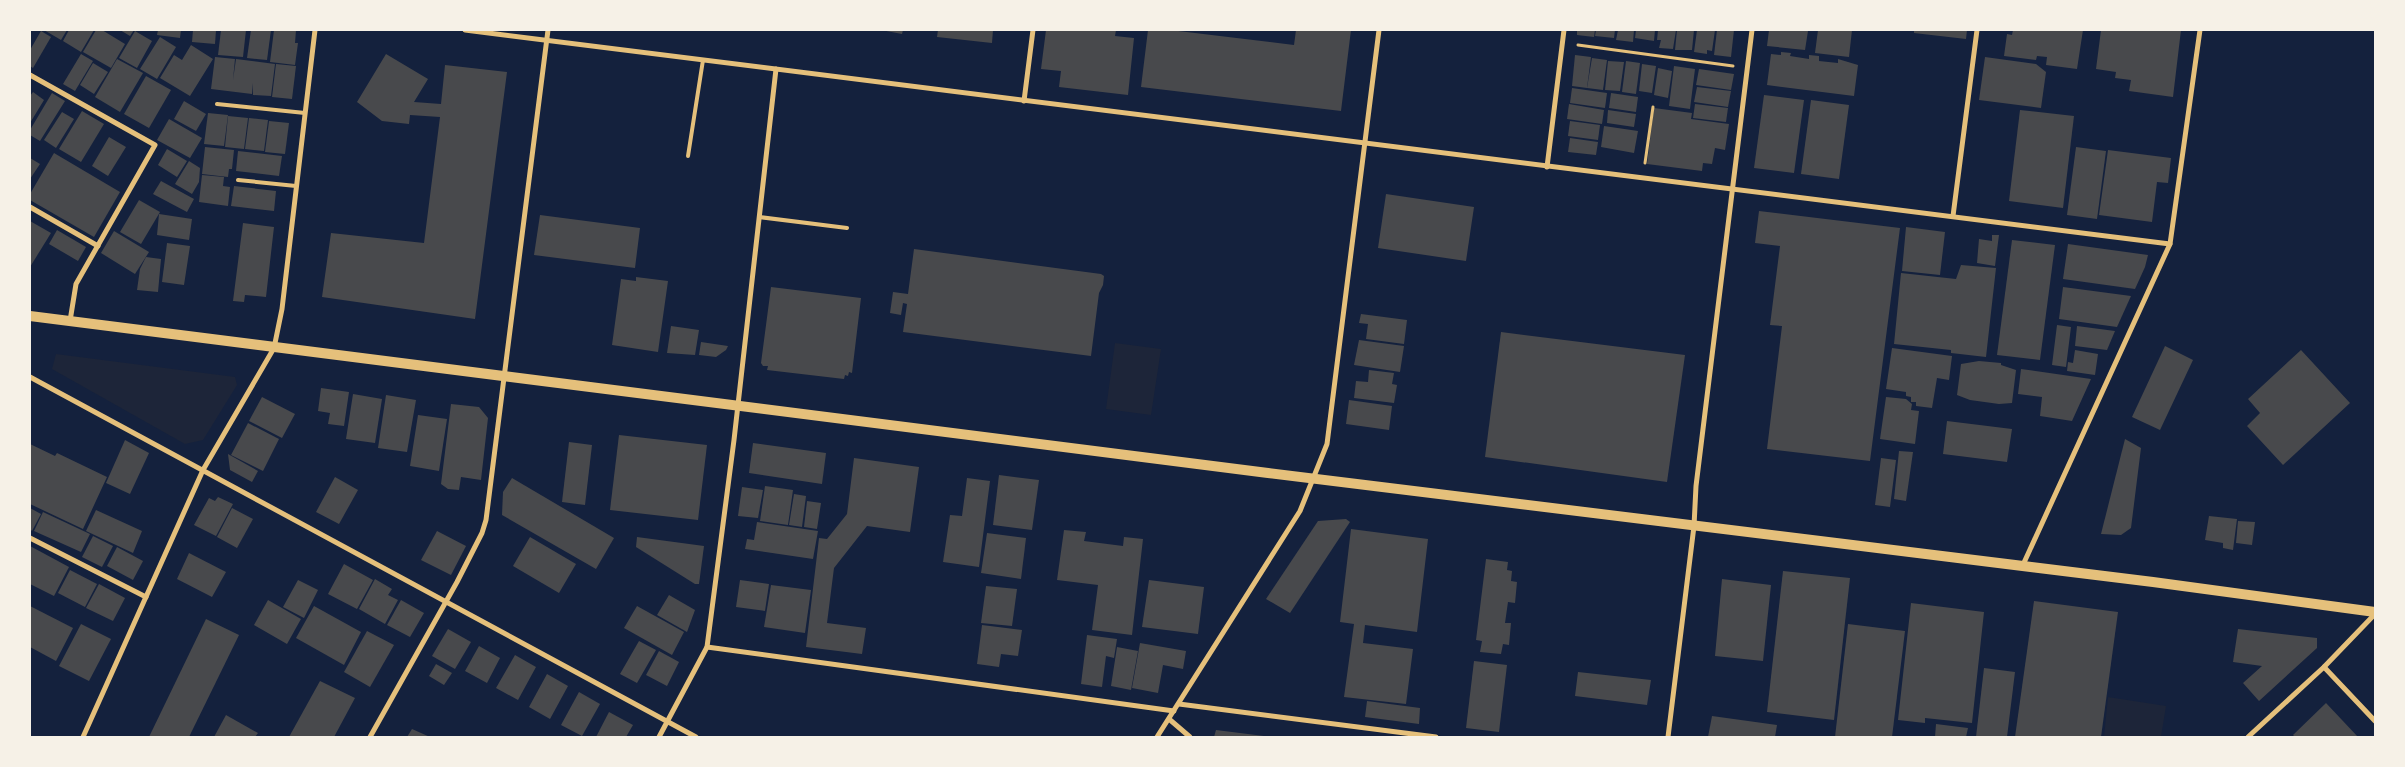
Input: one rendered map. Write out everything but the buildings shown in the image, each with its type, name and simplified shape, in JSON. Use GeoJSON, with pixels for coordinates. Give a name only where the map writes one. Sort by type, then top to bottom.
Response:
{"type":"FeatureCollection","features":[{"type":"Feature","properties":{"kind":"main road"},"geometry":{"type":"LineString","coordinates":[[30,316],[1313,479],[2153,582],[2375,613]]}},
{"type":"Feature","properties":{"kind":"street"},"geometry":{"type":"LineString","coordinates":[[83,737],[203,470],[274,348],[282,309],[315,30]]}},
{"type":"Feature","properties":{"kind":"street"},"geometry":{"type":"LineString","coordinates":[[465,30],[1365,145],[2170,244]]}},
{"type":"Feature","properties":{"kind":"street"},"geometry":{"type":"LineString","coordinates":[[370,737],[446,601],[482,533],[486,520],[506,377],[548,30]]}},
{"type":"Feature","properties":{"kind":"street"},"geometry":{"type":"LineString","coordinates":[[1024,101],[1033,30]]}},
{"type":"Feature","properties":{"kind":"street"},"geometry":{"type":"LineString","coordinates":[[1157,737],[1300,511],[1327,444],[1379,30]]}},
{"type":"Feature","properties":{"kind":"street"},"geometry":{"type":"LineString","coordinates":[[1547,167],[1564,30]]}},
{"type":"Feature","properties":{"kind":"street"},"geometry":{"type":"LineString","coordinates":[[1668,737],[1694,526],[1696,486],[1752,30]]}},
{"type":"Feature","properties":{"kind":"street"},"geometry":{"type":"LineString","coordinates":[[1953,216],[1977,30]]}},
{"type":"Feature","properties":{"kind":"street"},"geometry":{"type":"LineString","coordinates":[[2022,567],[2170,244],[2200,30]]}},
{"type":"Feature","properties":{"kind":"street"},"geometry":{"type":"LineString","coordinates":[[659,737],[707,647],[738,406],[776,69]]}},
{"type":"Feature","properties":{"kind":"street"},"geometry":{"type":"LineString","coordinates":[[30,75],[155,145],[76,284],[70,321]]}},
{"type":"Feature","properties":{"kind":"street"},"geometry":{"type":"LineString","coordinates":[[30,207],[98,246]]}},
{"type":"Feature","properties":{"kind":"street"},"geometry":{"type":"LineString","coordinates":[[30,377],[696,737]]}},
{"type":"Feature","properties":{"kind":"street"},"geometry":{"type":"LineString","coordinates":[[30,538],[146,597]]}},
{"type":"Feature","properties":{"kind":"street"},"geometry":{"type":"LineString","coordinates":[[2248,737],[2324,667],[2375,613]]}},
{"type":"Feature","properties":{"kind":"street"},"geometry":{"type":"LineString","coordinates":[[707,647],[1174,711]]}},
{"type":"Feature","properties":{"kind":"street"},"geometry":{"type":"LineString","coordinates":[[2324,667],[2375,722]]}},
{"type":"Feature","properties":{"kind":"street"},"geometry":{"type":"LineString","coordinates":[[1178,704],[1436,737]]}},
{"type":"Feature","properties":{"kind":"street"},"geometry":{"type":"LineString","coordinates":[[1169,719],[1190,737]]}},
{"type":"Feature","properties":{"kind":"lane"},"geometry":{"type":"LineString","coordinates":[[688,156],[702,60]]}},
{"type":"Feature","properties":{"kind":"lane"},"geometry":{"type":"LineString","coordinates":[[217,104],[305,112]]}},
{"type":"Feature","properties":{"kind":"lane"},"geometry":{"type":"LineString","coordinates":[[238,180],[296,186]]}},
{"type":"Feature","properties":{"kind":"lane"},"geometry":{"type":"LineString","coordinates":[[759,217],[847,228]]}},
{"type":"Feature","properties":{"kind":"path"},"geometry":{"type":"LineString","coordinates":[[1563,43],[1747,68]]}},
{"type":"Feature","properties":{"kind":"path"},"geometry":{"type":"LineString","coordinates":[[1643,179],[1652,107]]}},
{"type":"Feature","properties":{"kind":"shaded area"},"geometry":{"type":"Polygon","coordinates":[[[1115,343],[1161,349],[1151,415],[1106,409],[1115,343]]]}},
{"type":"Feature","properties":{"kind":"shaded area"},"geometry":{"type":"Polygon","coordinates":[[[56,354],[235,377],[237,385],[203,440],[185,444],[52,369],[56,354]]]}},
{"type":"Feature","properties":{"kind":"shaded area"},"geometry":{"type":"Polygon","coordinates":[[[2108,697],[2166,706],[2161,737],[2104,737],[2108,697]]]}}]}
